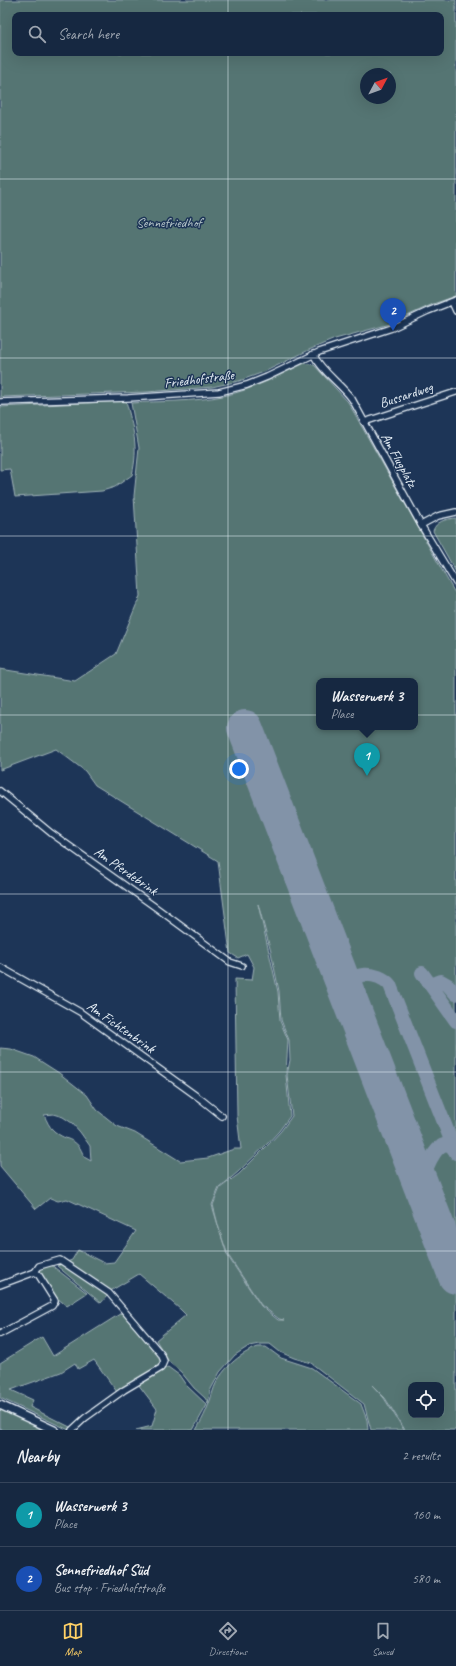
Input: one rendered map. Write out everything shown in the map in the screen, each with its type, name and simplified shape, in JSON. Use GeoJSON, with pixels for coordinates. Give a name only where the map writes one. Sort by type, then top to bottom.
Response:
{"type":"FeatureCollection","features":[{"type":"Feature","properties":{"kind":"main road"},"geometry":{"type":"LineString","coordinates":[[0,1405],[54,1430]]}},
{"type":"Feature","properties":{"kind":"street"},"geometry":{"type":"LineString","coordinates":[[454,301],[456,311]]}},
{"type":"Feature","properties":{"kind":"street","name":"Friedhofstraße"},"geometry":{"type":"LineString","coordinates":[[0,402],[128,398],[220,392],[247,385],[267,377],[313,354],[392,328],[454,301]]}},
{"type":"Feature","properties":{"kind":"street","name":"Am Flugplatz"},"geometry":{"type":"LineString","coordinates":[[313,354],[318,362],[347,392],[421,525],[456,583]]}},
{"type":"Feature","properties":{"kind":"street","name":"Bussardweg"},"geometry":{"type":"LineString","coordinates":[[364,422],[456,392]]}},
{"type":"Feature","properties":{"kind":"street"},"geometry":{"type":"LineString","coordinates":[[421,525],[438,516],[456,512]]}},
{"type":"Feature","properties":{"kind":"street","name":"Am Pferdebrink"},"geometry":{"type":"LineString","coordinates":[[0,790],[51,833],[230,962],[242,966]]}},
{"type":"Feature","properties":{"kind":"street","name":"Am Fichtenbrink"},"geometry":{"type":"LineString","coordinates":[[0,967],[80,1012],[222,1116]]}},
{"type":"Feature","properties":{"kind":"street"},"geometry":{"type":"LineString","coordinates":[[0,1285],[35,1272],[39,1266],[60,1260],[109,1293],[161,1354],[164,1361],[159,1370],[124,1390],[81,1421],[72,1430]]}},
{"type":"Feature","properties":{"kind":"street"},"geometry":{"type":"LineString","coordinates":[[0,1334],[54,1304],[54,1298],[38,1274],[35,1272]]}},
{"type":"Feature","properties":{"kind":"green space","name":"Sennefriedhof"},"geometry":{"type":"Polygon","coordinates":[[[0,0],[456,0],[456,296],[433,304],[390,324],[335,339],[264,372],[239,381],[212,387],[146,392],[0,397],[0,0]]]}},
{"type":"Feature","properties":{"kind":"green space"},"geometry":{"type":"Polygon","coordinates":[[[305,363],[314,365],[348,402],[456,595],[456,1430],[405,1430],[385,1398],[372,1385],[384,1398],[404,1430],[371,1430],[364,1404],[311,1363],[280,1352],[270,1344],[249,1346],[235,1355],[220,1372],[211,1389],[208,1403],[181,1372],[169,1362],[156,1340],[186,1315],[180,1309],[139,1274],[112,1290],[101,1303],[57,1266],[72,1260],[78,1250],[104,1263],[114,1262],[136,1231],[67,1199],[58,1201],[50,1198],[36,1209],[0,1166],[0,1048],[11,1049],[34,1057],[59,1073],[87,1095],[97,1110],[117,1126],[135,1133],[180,1161],[208,1158],[234,1149],[241,1149],[237,1116],[235,979],[252,980],[254,967],[247,954],[238,958],[230,953],[218,861],[95,785],[85,771],[56,749],[0,770],[0,669],[75,681],[116,654],[140,596],[134,496],[139,448],[131,403],[212,398],[255,386],[305,363]],[[258,904],[278,992],[280,1021],[288,1040],[286,1075],[290,1116],[267,1144],[219,1188],[212,1205],[218,1225],[213,1205],[220,1188],[239,1174],[268,1145],[292,1116],[287,1075],[290,1060],[289,1040],[281,1020],[279,991],[271,952],[258,904]],[[53,1114],[44,1115],[49,1126],[59,1135],[75,1143],[81,1150],[84,1157],[91,1161],[90,1146],[80,1132],[72,1123],[63,1117],[53,1114]],[[222,1239],[227,1255],[261,1306],[278,1320],[284,1320],[279,1319],[261,1305],[228,1255],[222,1239]]]}},
{"type":"Feature","properties":{"kind":"green space"},"geometry":{"type":"Polygon","coordinates":[[[126,401],[133,429],[135,446],[132,475],[115,487],[102,491],[15,497],[10,469],[0,470],[0,407],[126,401]]]}},
{"type":"Feature","properties":{"kind":"green space"},"geometry":{"type":"Polygon","coordinates":[[[456,518],[456,572],[433,531],[439,523],[456,518]]]}},
{"type":"Feature","properties":{"kind":"green space"},"geometry":{"type":"Polygon","coordinates":[[[50,1264],[87,1293],[67,1306],[57,1298],[39,1273],[39,1268],[50,1264]]]}},
{"type":"Feature","properties":{"kind":"green space"},"geometry":{"type":"Polygon","coordinates":[[[123,1312],[161,1357],[162,1362],[159,1367],[117,1392],[94,1360],[78,1369],[75,1363],[61,1372],[11,1390],[33,1400],[30,1407],[72,1428],[69,1430],[0,1398],[0,1363],[42,1337],[53,1356],[123,1312]]]}},
{"type":"Feature","properties":{"kind":"green space"},"geometry":{"type":"Polygon","coordinates":[[[258,1347],[266,1347],[281,1358],[312,1368],[361,1404],[367,1420],[368,1430],[196,1430],[206,1411],[216,1384],[225,1370],[237,1358],[258,1347]]]}},
{"type":"Feature","properties":{"kind":"green space"},"geometry":{"type":"Polygon","coordinates":[[[168,1367],[179,1375],[186,1385],[207,1405],[193,1430],[136,1430],[152,1426],[157,1409],[138,1384],[168,1367]]]}},
{"type":"Feature","properties":{"kind":"green space"},"geometry":{"type":"Polygon","coordinates":[[[0,1408],[46,1430],[0,1430],[0,1408]]]}},
{"type":"Feature","properties":{"kind":"taxiway"},"geometry":{"type":"LineString","coordinates":[[422,973],[456,1021]]}},
{"type":"Feature","properties":{"kind":"taxiway"},"geometry":{"type":"LineString","coordinates":[[347,993],[348,985],[358,976],[372,975],[385,980],[390,985],[456,1153]]}},
{"type":"Feature","properties":{"kind":"taxiway"},"geometry":{"type":"LineString","coordinates":[[431,985],[441,981],[448,985],[456,994]]}},
{"type":"Feature","properties":{"kind":"taxiway"},"geometry":{"type":"LineString","coordinates":[[425,1196],[423,1180],[434,1153],[444,1145],[450,1145],[455,1151]]}},
{"type":"Feature","properties":{"kind":"runway"},"geometry":{"type":"LineString","coordinates":[[245,728],[456,1276]]}},
{"type":"Feature","properties":{"kind":"place","name":"Sennefriedhof Süd"},"geometry":{"type":"Point","coordinates":[393,331]}},
{"type":"Feature","properties":{"kind":"place","name":"Wasserwerk 3"},"geometry":{"type":"Point","coordinates":[367,776]}}]}
